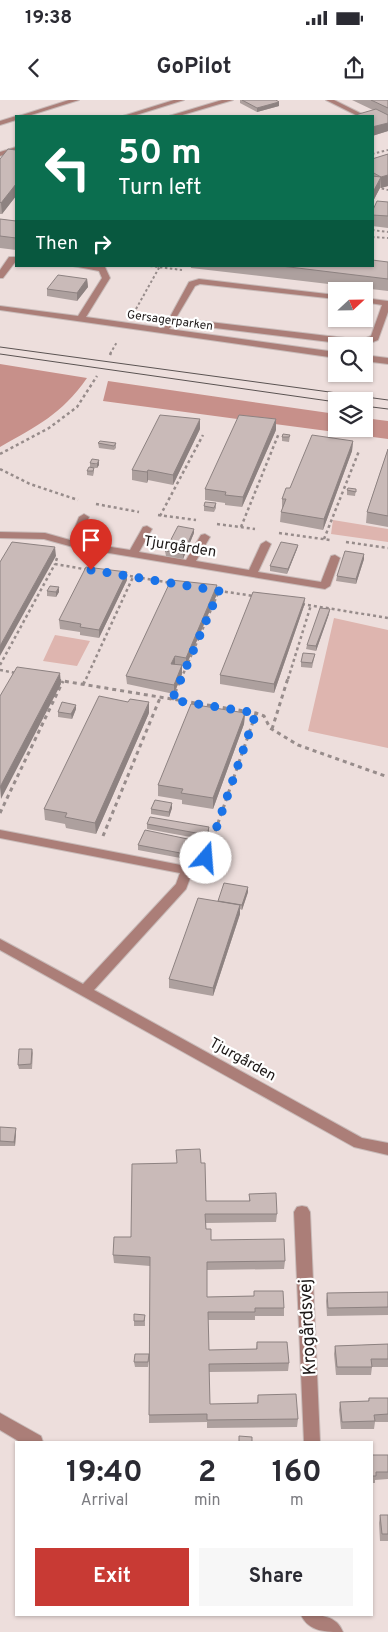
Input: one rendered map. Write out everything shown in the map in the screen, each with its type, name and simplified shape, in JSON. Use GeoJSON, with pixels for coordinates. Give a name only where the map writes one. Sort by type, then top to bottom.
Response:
{"type":"FeatureCollection","features":[{"type":"Feature","properties":{"kind":"street"},"geometry":{"type":"LineString","coordinates":[[25,115],[76,100]]}},
{"type":"Feature","properties":{"kind":"street"},"geometry":{"type":"LineString","coordinates":[[129,115],[181,100]]}},
{"type":"Feature","properties":{"kind":"street"},"geometry":{"type":"LineString","coordinates":[[176,115],[230,100]]}},
{"type":"Feature","properties":{"kind":"street"},"geometry":{"type":"LineString","coordinates":[[329,100],[361,115]]}},
{"type":"Feature","properties":{"kind":"street"},"geometry":{"type":"LineString","coordinates":[[0,123],[15,118]]}},
{"type":"Feature","properties":{"kind":"street"},"geometry":{"type":"LineString","coordinates":[[0,154],[15,149]]}},
{"type":"Feature","properties":{"kind":"street"},"geometry":{"type":"LineString","coordinates":[[0,258],[14,259]]}},
{"type":"Feature","properties":{"kind":"street"},"geometry":{"type":"LineString","coordinates":[[0,276],[14,259]]}},
{"type":"Feature","properties":{"kind":"street"},"geometry":{"type":"LineString","coordinates":[[80,320],[106,278],[102,269],[85,267]]}},
{"type":"Feature","properties":{"kind":"street"},"geometry":{"type":"LineString","coordinates":[[164,332],[192,284],[199,281],[328,296]]}},
{"type":"Feature","properties":{"kind":"street"},"geometry":{"type":"LineString","coordinates":[[171,320],[363,343],[375,338],[388,303],[373,301]]}},
{"type":"Feature","properties":{"kind":"street","name":"Gersagerparken"},"geometry":{"type":"LineString","coordinates":[[0,308],[328,353]]}},
{"type":"Feature","properties":{"kind":"street"},"geometry":{"type":"LineString","coordinates":[[373,359],[388,361]]}},
{"type":"Feature","properties":{"kind":"street"},"geometry":{"type":"LineString","coordinates":[[69,543],[84,517]]}},
{"type":"Feature","properties":{"kind":"street"},"geometry":{"type":"LineString","coordinates":[[133,554],[147,529]]}},
{"type":"Feature","properties":{"kind":"street","name":"Tjurgården"},"geometry":{"type":"LineString","coordinates":[[0,535],[45,536],[69,543],[325,586],[335,558]]}},
{"type":"Feature","properties":{"kind":"street"},"geometry":{"type":"LineString","coordinates":[[189,564],[205,537]]}},
{"type":"Feature","properties":{"kind":"street"},"geometry":{"type":"LineString","coordinates":[[252,574],[266,544]]}},
{"type":"Feature","properties":{"kind":"street"},"geometry":{"type":"LineString","coordinates":[[0,834],[187,870],[182,886],[86,990]]}},
{"type":"Feature","properties":{"kind":"street","name":"Tjurgården"},"geometry":{"type":"LineString","coordinates":[[0,944],[359,1143],[388,1149]]}},
{"type":"Feature","properties":{"kind":"street","name":"Krogårdsvej"},"geometry":{"type":"LineString","coordinates":[[302,1212],[312,1441]]}},
{"type":"Feature","properties":{"kind":"street"},"geometry":{"type":"LineString","coordinates":[[0,1421],[33,1441]]}},
{"type":"Feature","properties":{"kind":"street"},"geometry":{"type":"LineString","coordinates":[[311,1616],[334,1632]]}},
{"type":"Feature","properties":{"kind":"path"},"geometry":{"type":"LineString","coordinates":[[374,154],[388,150]]}},
{"type":"Feature","properties":{"kind":"path"},"geometry":{"type":"LineString","coordinates":[[374,186],[388,190]]}},
{"type":"Feature","properties":{"kind":"path"},"geometry":{"type":"LineString","coordinates":[[374,230],[388,233],[387,238],[374,237]]}},
{"type":"Feature","properties":{"kind":"path"},"geometry":{"type":"LineString","coordinates":[[134,314],[160,267],[187,271],[199,281]]}},
{"type":"Feature","properties":{"kind":"path"},"geometry":{"type":"LineString","coordinates":[[110,355],[119,339]]}},
{"type":"Feature","properties":{"kind":"path"},"geometry":{"type":"LineString","coordinates":[[0,454],[49,428],[77,407],[97,376]]}},
{"type":"Feature","properties":{"kind":"path"},"geometry":{"type":"LineString","coordinates":[[241,527],[280,433]]}},
{"type":"Feature","properties":{"kind":"path"},"geometry":{"type":"LineString","coordinates":[[147,529],[155,525],[203,434]]}},
{"type":"Feature","properties":{"kind":"path"},"geometry":{"type":"LineString","coordinates":[[324,539],[359,451]]}},
{"type":"Feature","properties":{"kind":"path"},"geometry":{"type":"LineString","coordinates":[[0,469],[30,484],[84,502]]}},
{"type":"Feature","properties":{"kind":"path"},"geometry":{"type":"LineString","coordinates":[[91,503],[145,513]]}},
{"type":"Feature","properties":{"kind":"path"},"geometry":{"type":"LineString","coordinates":[[152,514],[202,521]]}},
{"type":"Feature","properties":{"kind":"path"},"geometry":{"type":"LineString","coordinates":[[210,522],[264,530]]}},
{"type":"Feature","properties":{"kind":"path"},"geometry":{"type":"LineString","coordinates":[[271,532],[332,540]]}},
{"type":"Feature","properties":{"kind":"path"},"geometry":{"type":"LineString","coordinates":[[341,542],[388,548]]}},
{"type":"Feature","properties":{"kind":"path"},"geometry":{"type":"LineString","coordinates":[[0,665],[54,564],[69,543]]}},
{"type":"Feature","properties":{"kind":"path"},"geometry":{"type":"LineString","coordinates":[[54,564],[91,570]]}},
{"type":"Feature","properties":{"kind":"path"},"geometry":{"type":"LineString","coordinates":[[119,575],[176,584]]}},
{"type":"Feature","properties":{"kind":"path"},"geometry":{"type":"LineString","coordinates":[[84,685],[133,577]]}},
{"type":"Feature","properties":{"kind":"path"},"geometry":{"type":"LineString","coordinates":[[210,590],[258,597]]}},
{"type":"Feature","properties":{"kind":"path"},"geometry":{"type":"LineString","coordinates":[[172,700],[219,591]]}},
{"type":"Feature","properties":{"kind":"path"},"geometry":{"type":"LineString","coordinates":[[293,602],[388,618]]}},
{"type":"Feature","properties":{"kind":"path"},"geometry":{"type":"LineString","coordinates":[[272,729],[311,605]]}},
{"type":"Feature","properties":{"kind":"path"},"geometry":{"type":"LineString","coordinates":[[0,670],[21,674]]}},
{"type":"Feature","properties":{"kind":"path"},"geometry":{"type":"LineString","coordinates":[[54,680],[256,713],[264,716],[272,729],[298,745],[388,777]]}},
{"type":"Feature","properties":{"kind":"path"},"geometry":{"type":"LineString","coordinates":[[0,813],[2,803],[63,681]]}},
{"type":"Feature","properties":{"kind":"path"},"geometry":{"type":"LineString","coordinates":[[97,852],[160,698]]}},
{"type":"Feature","properties":{"kind":"path"},"geometry":{"type":"LineString","coordinates":[[187,870],[206,858],[256,713]]}},
{"type":"Feature","properties":{"kind":"shaded area"},"geometry":{"type":"Polygon","coordinates":[[[0,364],[87,378],[68,401],[48,418],[0,447],[0,364]]]}},
{"type":"Feature","properties":{"kind":"shaded area"},"geometry":{"type":"Polygon","coordinates":[[[108,381],[328,413],[328,431],[103,401],[108,381]]]}},
{"type":"Feature","properties":{"kind":"shaded area"},"geometry":{"type":"Polygon","coordinates":[[[373,419],[388,421],[388,439],[373,437],[373,419]]]}},
{"type":"Feature","properties":{"kind":"shaded area"},"geometry":{"type":"Polygon","coordinates":[[[333,520],[388,529],[388,542],[331,534],[333,520]]]}},
{"type":"Feature","properties":{"kind":"shaded area"},"geometry":{"type":"Polygon","coordinates":[[[334,618],[388,630],[388,748],[308,731],[334,618]]]}},
{"type":"Feature","properties":{"kind":"shaded area"},"geometry":{"type":"Polygon","coordinates":[[[55,635],[90,641],[77,666],[43,661],[55,635]]]}},
{"type":"Feature","properties":{"kind":"building"},"geometry":{"type":"Polygon","coordinates":[[[242,100],[276,100],[279,102],[257,108],[242,100]]]}},
{"type":"Feature","properties":{"kind":"building"},"geometry":{"type":"Polygon","coordinates":[[[371,100],[388,100],[388,108],[371,100]]]}},
{"type":"Feature","properties":{"kind":"building"},"geometry":{"type":"Polygon","coordinates":[[[376,109],[388,115],[388,123],[374,126],[374,115],[355,115],[376,109]]]}},
{"type":"Feature","properties":{"kind":"building"},"geometry":{"type":"Polygon","coordinates":[[[8,149],[15,150],[15,185],[1,203],[0,202],[0,159],[8,149]]]}},
{"type":"Feature","properties":{"kind":"building"},"geometry":{"type":"Polygon","coordinates":[[[388,154],[388,175],[381,177],[374,173],[374,158],[388,154]]]}},
{"type":"Feature","properties":{"kind":"building"},"geometry":{"type":"Polygon","coordinates":[[[374,176],[381,177],[374,190],[374,176]]]}},
{"type":"Feature","properties":{"kind":"building"},"geometry":{"type":"Polygon","coordinates":[[[377,201],[388,202],[388,216],[374,215],[374,208],[377,201]]]}},
{"type":"Feature","properties":{"kind":"building"},"geometry":{"type":"Polygon","coordinates":[[[0,219],[15,221],[15,238],[0,236],[0,219]]]}},
{"type":"Feature","properties":{"kind":"building"},"geometry":{"type":"Polygon","coordinates":[[[374,260],[388,262],[388,279],[289,267],[374,267],[374,260]]]}},
{"type":"Feature","properties":{"kind":"building"},"geometry":{"type":"Polygon","coordinates":[[[58,275],[87,279],[77,293],[47,289],[58,275]]]}},
{"type":"Feature","properties":{"kind":"building"},"geometry":{"type":"Polygon","coordinates":[[[160,415],[200,419],[173,475],[148,470],[147,472],[132,470],[160,415]]]}},
{"type":"Feature","properties":{"kind":"building"},"geometry":{"type":"Polygon","coordinates":[[[239,415],[276,419],[243,497],[225,495],[226,492],[205,489],[239,415]]]}},
{"type":"Feature","properties":{"kind":"building"},"geometry":{"type":"Polygon","coordinates":[[[283,434],[290,435],[289,437],[282,437],[283,434]]]}},
{"type":"Feature","properties":{"kind":"building"},"geometry":{"type":"Polygon","coordinates":[[[312,435],[353,441],[324,519],[281,512],[286,499],[282,499],[286,488],[290,488],[312,435]]]}},
{"type":"Feature","properties":{"kind":"building"},"geometry":{"type":"Polygon","coordinates":[[[100,441],[116,443],[114,446],[98,443],[100,441]]]}},
{"type":"Feature","properties":{"kind":"building"},"geometry":{"type":"Polygon","coordinates":[[[388,449],[388,516],[367,512],[388,449]]]}},
{"type":"Feature","properties":{"kind":"building"},"geometry":{"type":"Polygon","coordinates":[[[92,459],[99,460],[97,464],[90,463],[92,459]]]}},
{"type":"Feature","properties":{"kind":"building"},"geometry":{"type":"Polygon","coordinates":[[[89,467],[94,468],[93,471],[87,471],[89,467]]]}},
{"type":"Feature","properties":{"kind":"building"},"geometry":{"type":"Polygon","coordinates":[[[348,488],[356,489],[356,492],[347,490],[348,488]]]}},
{"type":"Feature","properties":{"kind":"building"},"geometry":{"type":"Polygon","coordinates":[[[205,502],[216,503],[214,508],[204,506],[205,502]]]}},
{"type":"Feature","properties":{"kind":"building"},"geometry":{"type":"Polygon","coordinates":[[[178,526],[194,529],[183,554],[165,551],[178,526]]]}},
{"type":"Feature","properties":{"kind":"building"},"geometry":{"type":"Polygon","coordinates":[[[12,542],[55,547],[0,646],[0,562],[12,542]]]}},
{"type":"Feature","properties":{"kind":"building"},"geometry":{"type":"Polygon","coordinates":[[[281,542],[298,545],[288,569],[270,566],[281,542]]]}},
{"type":"Feature","properties":{"kind":"building"},"geometry":{"type":"Polygon","coordinates":[[[345,551],[364,554],[356,579],[337,576],[345,551]]]}},
{"type":"Feature","properties":{"kind":"building"},"geometry":{"type":"Polygon","coordinates":[[[86,567],[127,572],[99,630],[80,627],[81,624],[59,620],[86,567]]]}},
{"type":"Feature","properties":{"kind":"building"},"geometry":{"type":"Polygon","coordinates":[[[171,580],[217,585],[186,658],[175,656],[171,664],[182,665],[174,685],[126,676],[171,580]]]}},
{"type":"Feature","properties":{"kind":"building"},"geometry":{"type":"Polygon","coordinates":[[[50,586],[59,587],[56,592],[47,591],[50,586]]]}},
{"type":"Feature","properties":{"kind":"building"},"geometry":{"type":"Polygon","coordinates":[[[253,592],[305,598],[274,684],[220,675],[253,592]]]}},
{"type":"Feature","properties":{"kind":"building"},"geometry":{"type":"Polygon","coordinates":[[[320,608],[330,609],[316,646],[307,645],[320,608]]]}},
{"type":"Feature","properties":{"kind":"building"},"geometry":{"type":"Polygon","coordinates":[[[303,653],[315,654],[312,663],[301,662],[303,653]]]}},
{"type":"Feature","properties":{"kind":"building"},"geometry":{"type":"Polygon","coordinates":[[[17,667],[60,673],[0,787],[0,696],[17,667]]]}},
{"type":"Feature","properties":{"kind":"building"},"geometry":{"type":"Polygon","coordinates":[[[99,696],[128,702],[130,699],[149,702],[95,823],[65,817],[67,813],[44,809],[99,696]]]}},
{"type":"Feature","properties":{"kind":"building"},"geometry":{"type":"Polygon","coordinates":[[[62,702],[76,705],[71,714],[58,712],[62,702]]]}},
{"type":"Feature","properties":{"kind":"building"},"geometry":{"type":"Polygon","coordinates":[[[191,704],[245,713],[213,798],[181,793],[183,789],[158,785],[191,704]]]}},
{"type":"Feature","properties":{"kind":"building"},"geometry":{"type":"Polygon","coordinates":[[[155,800],[172,803],[169,812],[151,809],[155,800]]]}},
{"type":"Feature","properties":{"kind":"building"},"geometry":{"type":"Polygon","coordinates":[[[150,817],[209,827],[207,835],[147,824],[150,817]]]}},
{"type":"Feature","properties":{"kind":"building"},"geometry":{"type":"Polygon","coordinates":[[[145,830],[197,841],[191,855],[138,845],[145,830]]]}},
{"type":"Feature","properties":{"kind":"building"},"geometry":{"type":"Polygon","coordinates":[[[224,883],[248,887],[242,905],[218,901],[224,883]]]}},
{"type":"Feature","properties":{"kind":"building"},"geometry":{"type":"Polygon","coordinates":[[[198,898],[240,905],[213,988],[169,979],[198,898]]]}},
{"type":"Feature","properties":{"kind":"building"},"geometry":{"type":"Polygon","coordinates":[[[19,1049],[32,1049],[31,1064],[18,1065],[19,1049]]]}},
{"type":"Feature","properties":{"kind":"building"},"geometry":{"type":"Polygon","coordinates":[[[0,1127],[16,1128],[14,1142],[0,1141],[0,1127]]]}},
{"type":"Feature","properties":{"kind":"building"},"geometry":{"type":"Polygon","coordinates":[[[200,1149],[201,1163],[205,1163],[206,1201],[250,1201],[249,1194],[276,1193],[277,1214],[205,1214],[206,1229],[211,1229],[211,1240],[284,1239],[285,1261],[207,1262],[207,1297],[254,1296],[254,1291],[283,1291],[284,1308],[255,1308],[255,1312],[208,1312],[209,1350],[257,1349],[257,1342],[287,1342],[289,1363],[209,1364],[210,1404],[258,1403],[258,1395],[296,1394],[298,1419],[207,1420],[207,1414],[149,1415],[150,1257],[113,1255],[114,1237],[131,1237],[132,1164],[177,1163],[176,1150],[200,1149]]]}},
{"type":"Feature","properties":{"kind":"building"},"geometry":{"type":"Polygon","coordinates":[[[388,1292],[388,1307],[328,1308],[327,1293],[388,1292]]]}},
{"type":"Feature","properties":{"kind":"building"},"geometry":{"type":"Polygon","coordinates":[[[134,1314],[145,1315],[144,1321],[134,1321],[134,1314]]]}},
{"type":"Feature","properties":{"kind":"building"},"geometry":{"type":"Polygon","coordinates":[[[388,1344],[388,1359],[371,1359],[372,1367],[337,1367],[335,1346],[388,1344]]]}},
{"type":"Feature","properties":{"kind":"building"},"geometry":{"type":"Polygon","coordinates":[[[135,1354],[149,1354],[148,1362],[134,1362],[135,1354]]]}},
{"type":"Feature","properties":{"kind":"building"},"geometry":{"type":"Polygon","coordinates":[[[369,1398],[388,1398],[388,1414],[374,1415],[375,1421],[342,1422],[340,1402],[369,1401],[369,1398]]]}},
{"type":"Feature","properties":{"kind":"building"},"geometry":{"type":"Polygon","coordinates":[[[239,1436],[252,1437],[252,1441],[239,1441],[239,1436]]]}},
{"type":"Feature","properties":{"kind":"building"},"geometry":{"type":"Polygon","coordinates":[[[373,1455],[388,1455],[388,1472],[376,1472],[376,1476],[373,1476],[373,1455]]]}},
{"type":"Feature","properties":{"kind":"building"},"geometry":{"type":"Polygon","coordinates":[[[380,1515],[388,1515],[388,1534],[382,1534],[380,1515]]]}},
{"type":"Feature","properties":{"kind":"tram line"},"geometry":{"type":"LineString","coordinates":[[0,347],[388,400]]}},
{"type":"Feature","properties":{"kind":"tram line"},"geometry":{"type":"LineString","coordinates":[[0,354],[328,401]]}},
{"type":"Feature","properties":{"kind":"tram line"},"geometry":{"type":"LineString","coordinates":[[373,407],[388,409]]}},
{"type":"Feature","properties":{"kind":"route"},"geometry":{"type":"LineString","coordinates":[[91,570],[219,591],[172,700],[256,713],[206,858]]}}]}
